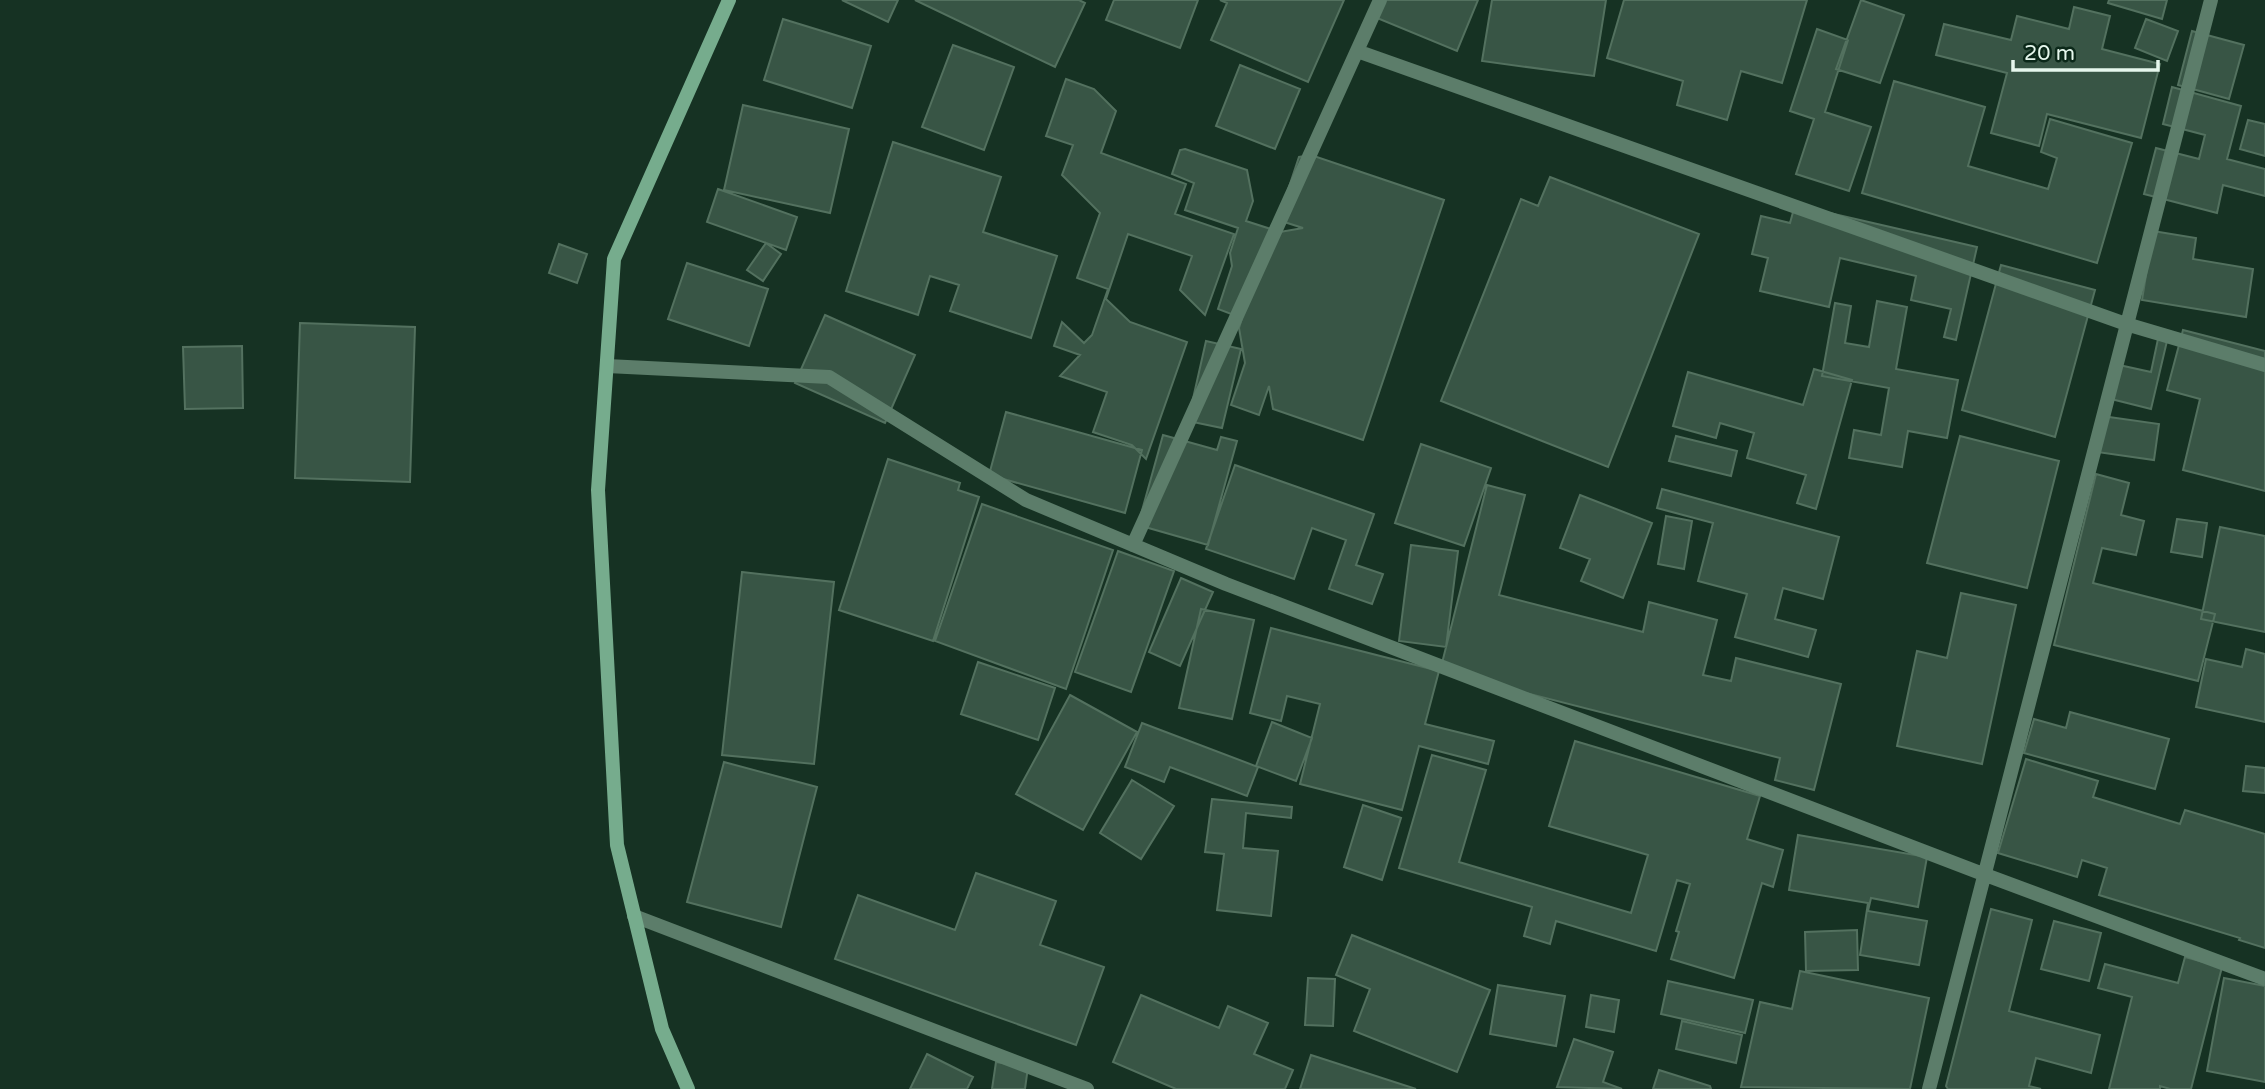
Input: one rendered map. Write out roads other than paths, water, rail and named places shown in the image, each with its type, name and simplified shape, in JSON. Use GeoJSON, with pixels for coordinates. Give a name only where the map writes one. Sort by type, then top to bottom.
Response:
{"type":"FeatureCollection","features":[{"type":"Feature","properties":{"kind":"main road"},"geometry":{"type":"LineString","coordinates":[[688,1089],[662,1030],[617,845],[598,490],[614,259],[729,0]]}},
{"type":"Feature","properties":{"kind":"street"},"geometry":{"type":"LineString","coordinates":[[1133,545],[1380,0]]}},
{"type":"Feature","properties":{"kind":"street"},"geometry":{"type":"LineString","coordinates":[[1929,1089],[2211,0]]}},
{"type":"Feature","properties":{"kind":"street"},"geometry":{"type":"LineString","coordinates":[[1357,51],[2126,324],[2265,365]]}},
{"type":"Feature","properties":{"kind":"street"},"geometry":{"type":"LineString","coordinates":[[607,366],[829,377],[1026,500],[1226,584],[2265,979]]}},
{"type":"Feature","properties":{"kind":"street"},"geometry":{"type":"LineString","coordinates":[[634,916],[1087,1089]]}}]}
